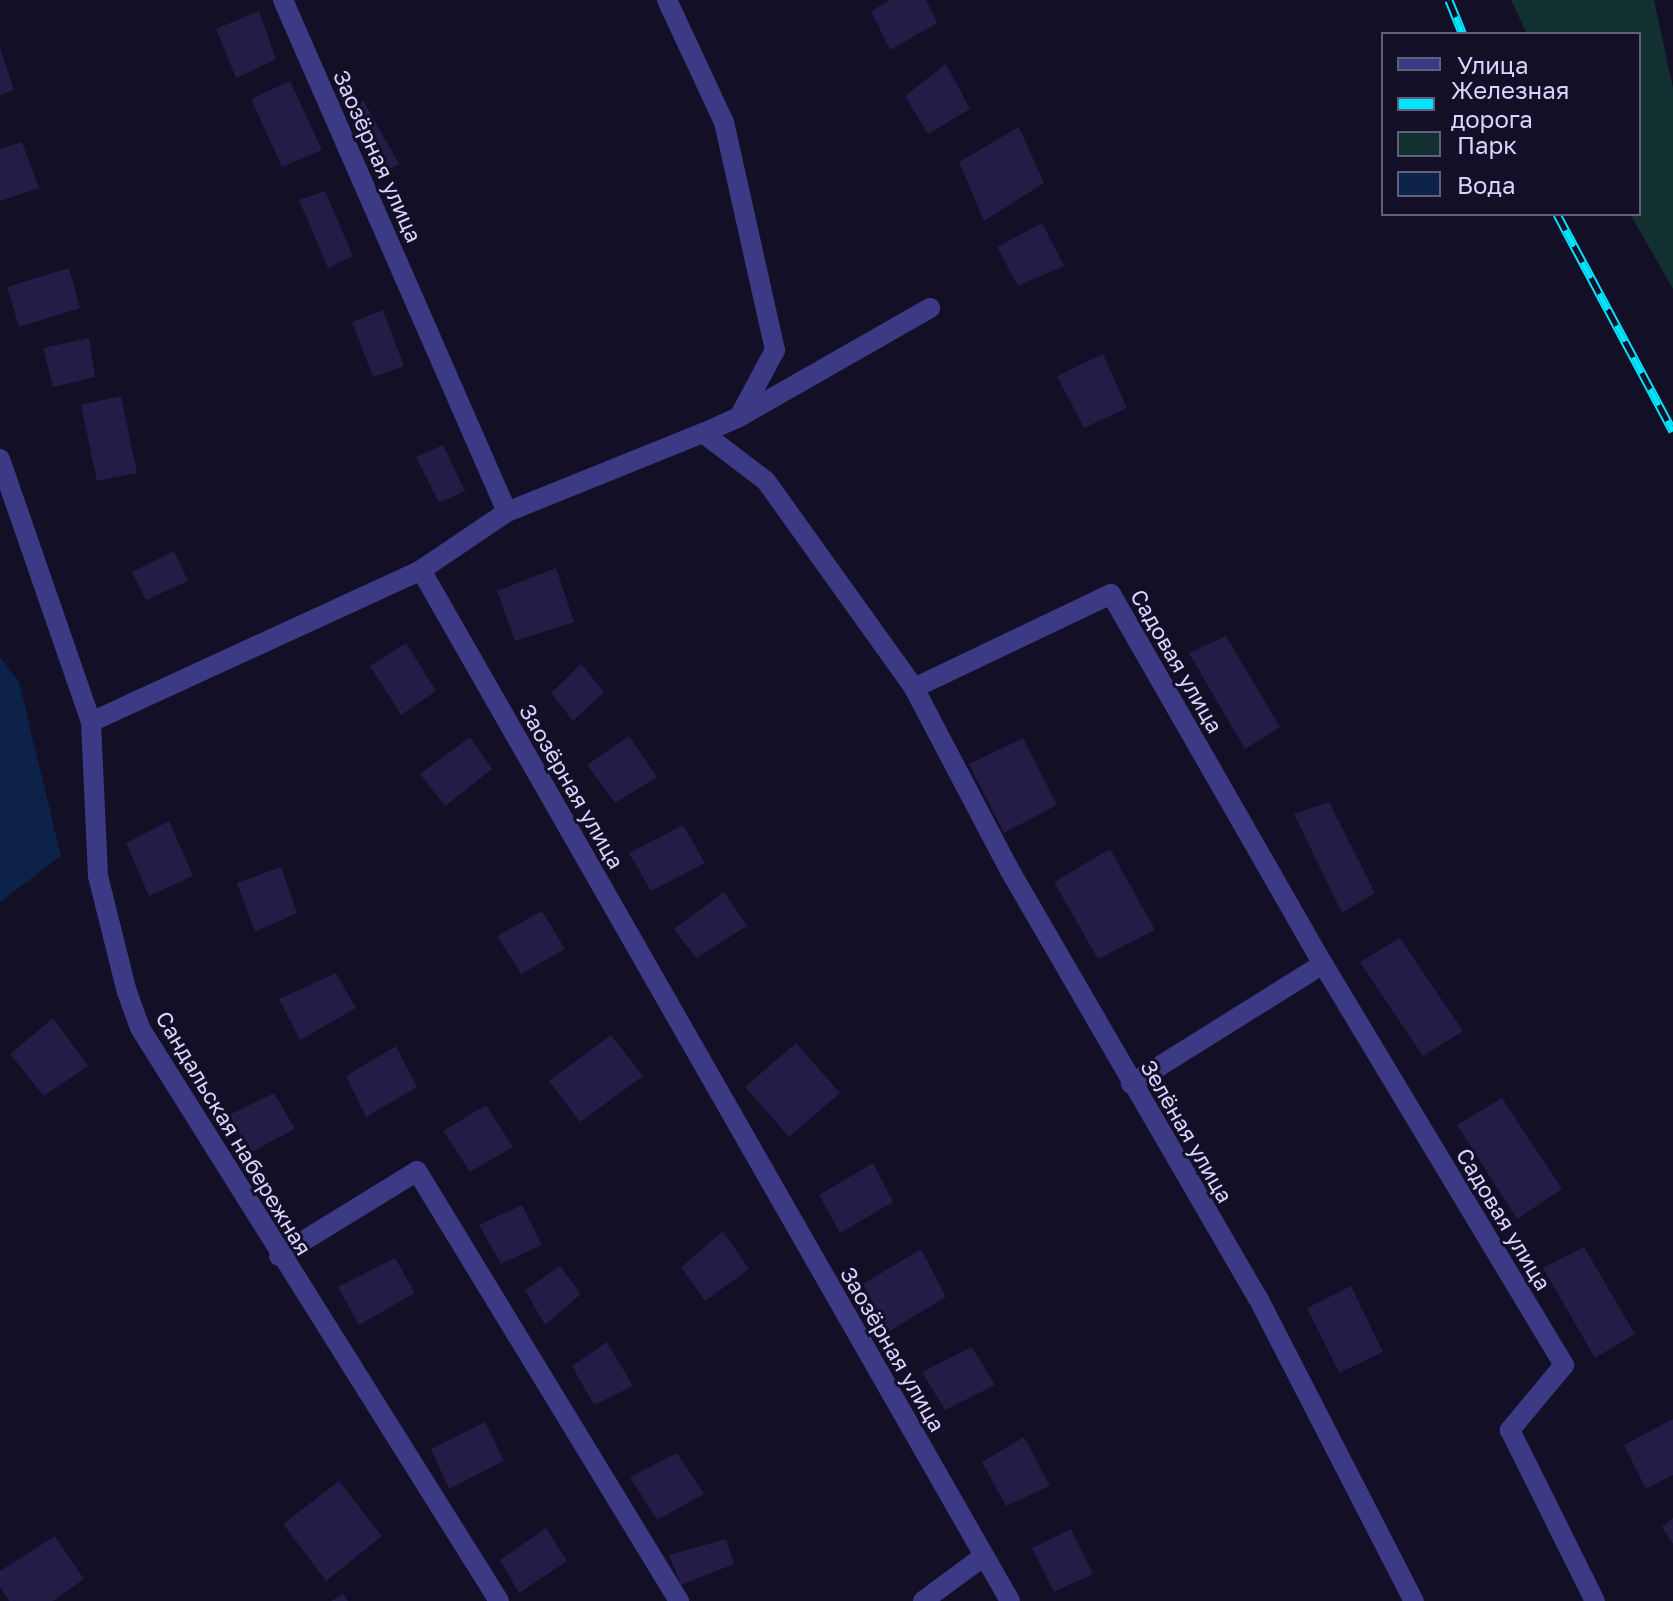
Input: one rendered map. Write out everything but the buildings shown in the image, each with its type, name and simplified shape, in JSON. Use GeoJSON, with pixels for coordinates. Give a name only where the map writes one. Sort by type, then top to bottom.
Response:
{"type":"FeatureCollection","features":[{"type":"Feature","properties":{"kind":"street","name":"Заозёрная улица"},"geometry":{"type":"LineString","coordinates":[[283,0],[507,512]]}},
{"type":"Feature","properties":{"kind":"street"},"geometry":{"type":"LineString","coordinates":[[667,0],[724,122],[775,350],[739,417]]}},
{"type":"Feature","properties":{"kind":"street"},"geometry":{"type":"LineString","coordinates":[[91,722],[421,570],[507,512],[739,417],[930,308]]}},
{"type":"Feature","properties":{"kind":"street"},"geometry":{"type":"LineString","coordinates":[[703,433],[766,481],[914,688]]}},
{"type":"Feature","properties":{"kind":"street","name":"Сандальская набережная"},"geometry":{"type":"LineString","coordinates":[[0,459],[91,722],[98,876],[140,1028],[279,1256],[499,1601]]}},
{"type":"Feature","properties":{"kind":"street","name":"Заозёрная улица"},"geometry":{"type":"LineString","coordinates":[[421,570],[1010,1601]]}},
{"type":"Feature","properties":{"kind":"street","name":"Садовая улица"},"geometry":{"type":"LineString","coordinates":[[914,688],[1111,594],[1323,964],[1564,1365],[1510,1430],[1595,1601]]}},
{"type":"Feature","properties":{"kind":"street","name":"Зелёная улица"},"geometry":{"type":"LineString","coordinates":[[914,688],[1009,869],[1131,1084],[1258,1298],[1414,1601]]}},
{"type":"Feature","properties":{"kind":"street"},"geometry":{"type":"LineString","coordinates":[[1131,1084],[1323,964]]}},
{"type":"Feature","properties":{"kind":"street"},"geometry":{"type":"LineString","coordinates":[[279,1256],[417,1171],[679,1601]]}},
{"type":"Feature","properties":{"kind":"street"},"geometry":{"type":"LineString","coordinates":[[923,1601],[984,1556]]}},
{"type":"Feature","properties":{"kind":"green space"},"geometry":{"type":"Polygon","coordinates":[[[1511,0],[1654,0],[1673,88],[1673,289],[1631,216],[1641,216],[1641,32],[1526,32],[1511,0]]]}},
{"type":"Feature","properties":{"kind":"water"},"geometry":{"type":"Polygon","coordinates":[[[0,657],[19,682],[61,856],[0,902],[0,657]]]}},
{"type":"Feature","properties":{"kind":"railway"},"geometry":{"type":"LineString","coordinates":[[1449,0],[1462,32]]}},
{"type":"Feature","properties":{"kind":"railway"},"geometry":{"type":"LineString","coordinates":[[1558,216],[1673,431]]}}]}
